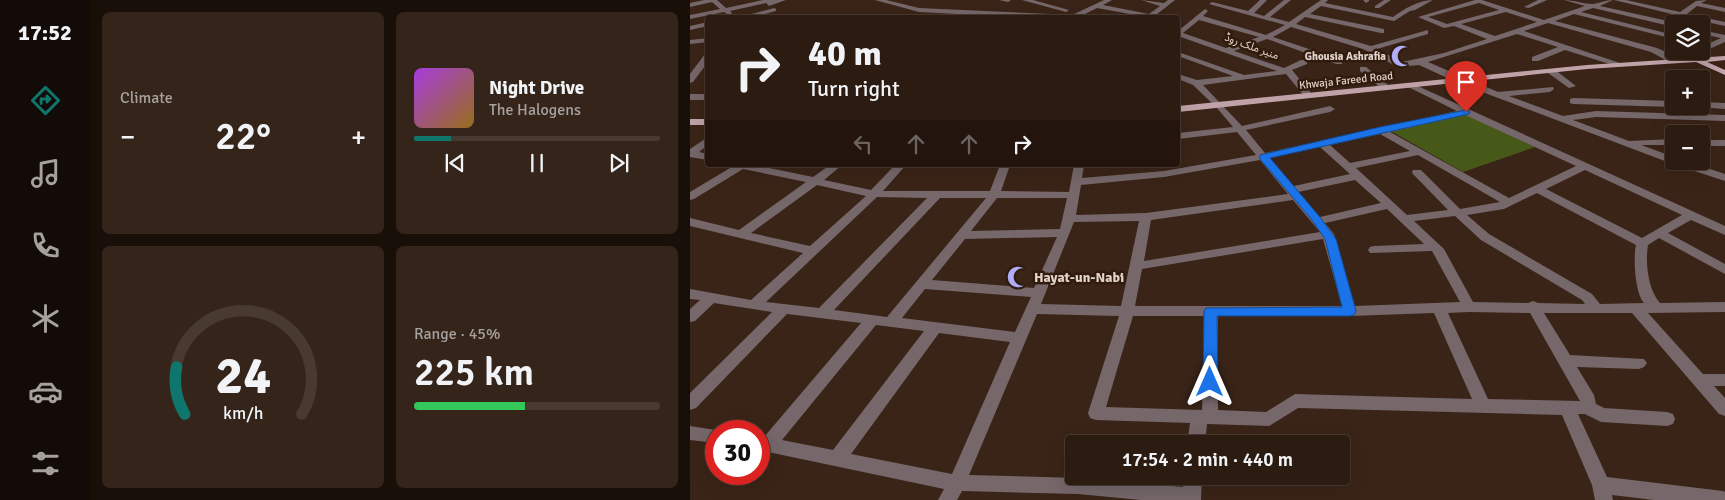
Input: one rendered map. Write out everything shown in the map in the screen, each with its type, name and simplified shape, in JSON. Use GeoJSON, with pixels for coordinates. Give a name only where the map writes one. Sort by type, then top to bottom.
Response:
{"type":"FeatureCollection","features":[{"type":"Feature","properties":{"kind":"main road","name":"Khwaja Fareed Road"},"geometry":{"type":"LineString","coordinates":[[1710,53],[1725,58]]}},
{"type":"Feature","properties":{"kind":"main road"},"geometry":{"type":"LineString","coordinates":[[1710,59],[1725,73]]}},
{"type":"Feature","properties":{"kind":"main road","name":"Khwaja Fareed Road"},"geometry":{"type":"LineString","coordinates":[[1182,108],[1220,106],[1385,87],[1671,61]]}},
{"type":"Feature","properties":{"kind":"main road"},"geometry":{"type":"LineString","coordinates":[[690,122],[705,122]]}},
{"type":"Feature","properties":{"kind":"street"},"geometry":{"type":"LineString","coordinates":[[690,5],[713,0],[726,9],[730,15]]}},
{"type":"Feature","properties":{"kind":"street"},"geometry":{"type":"LineString","coordinates":[[690,17],[783,0]]}},
{"type":"Feature","properties":{"kind":"street"},"geometry":{"type":"LineString","coordinates":[[878,0],[918,10],[1058,15]]}},
{"type":"Feature","properties":{"kind":"street"},"geometry":{"type":"LineString","coordinates":[[1025,0],[1078,15]]}},
{"type":"Feature","properties":{"kind":"street"},"geometry":{"type":"LineString","coordinates":[[1039,3],[1048,0]]}},
{"type":"Feature","properties":{"kind":"street"},"geometry":{"type":"LineString","coordinates":[[1082,15],[1097,4],[1109,0]]}},
{"type":"Feature","properties":{"kind":"street"},"geometry":{"type":"LineString","coordinates":[[1144,0],[1169,2]]}},
{"type":"Feature","properties":{"kind":"street"},"geometry":{"type":"LineString","coordinates":[[1249,14],[1264,0]]}},
{"type":"Feature","properties":{"kind":"street"},"geometry":{"type":"LineString","coordinates":[[1265,18],[1288,0]]}},
{"type":"Feature","properties":{"kind":"street"},"geometry":{"type":"LineString","coordinates":[[1377,7],[1388,0]]}},
{"type":"Feature","properties":{"kind":"street"},"geometry":{"type":"LineString","coordinates":[[1228,50],[1266,37],[1292,25],[1322,2],[1394,19],[1408,9],[1413,9],[1430,0]]}},
{"type":"Feature","properties":{"kind":"street"},"geometry":{"type":"LineString","coordinates":[[1527,7],[1544,0]]}},
{"type":"Feature","properties":{"kind":"street"},"geometry":{"type":"LineString","coordinates":[[1567,0],[1665,24]]}},
{"type":"Feature","properties":{"kind":"street"},"geometry":{"type":"LineString","coordinates":[[1180,32],[1214,2],[1370,49],[1401,65],[1447,55],[1492,38],[1610,0]]}},
{"type":"Feature","properties":{"kind":"street"},"geometry":{"type":"LineString","coordinates":[[1617,0],[1634,2],[1725,24]]}},
{"type":"Feature","properties":{"kind":"street"},"geometry":{"type":"LineString","coordinates":[[1505,10],[1446,26],[1421,17],[1479,1],[1546,22],[1654,50],[1663,54],[1671,61]]}},
{"type":"Feature","properties":{"kind":"street"},"geometry":{"type":"LineString","coordinates":[[1681,14],[1697,1],[1725,10]]}},
{"type":"Feature","properties":{"kind":"street"},"geometry":{"type":"LineString","coordinates":[[768,2],[775,14]]}},
{"type":"Feature","properties":{"kind":"street"},"geometry":{"type":"LineString","coordinates":[[1006,2],[1076,15]]}},
{"type":"Feature","properties":{"kind":"street"},"geometry":{"type":"LineString","coordinates":[[1151,15],[1169,2]]}},
{"type":"Feature","properties":{"kind":"street"},"geometry":{"type":"LineString","coordinates":[[941,10],[954,4]]}},
{"type":"Feature","properties":{"kind":"street"},"geometry":{"type":"LineString","coordinates":[[1097,4],[1140,15]]}},
{"type":"Feature","properties":{"kind":"street"},"geometry":{"type":"LineString","coordinates":[[913,15],[918,10]]}},
{"type":"Feature","properties":{"kind":"street"},"geometry":{"type":"LineString","coordinates":[[1573,12],[1665,35]]}},
{"type":"Feature","properties":{"kind":"street"},"geometry":{"type":"LineString","coordinates":[[1304,15],[1381,31]]}},
{"type":"Feature","properties":{"kind":"street"},"geometry":{"type":"LineString","coordinates":[[1198,18],[1266,37],[1339,62]]}},
{"type":"Feature","properties":{"kind":"street"},"geometry":{"type":"LineString","coordinates":[[1454,24],[1492,38]]}},
{"type":"Feature","properties":{"kind":"street"},"geometry":{"type":"LineString","coordinates":[[690,28],[705,25]]}},
{"type":"Feature","properties":{"kind":"street"},"geometry":{"type":"LineString","coordinates":[[1599,36],[1620,28]]}},
{"type":"Feature","properties":{"kind":"street"},"geometry":{"type":"LineString","coordinates":[[1657,33],[1665,28]]}},
{"type":"Feature","properties":{"kind":"street"},"geometry":{"type":"LineString","coordinates":[[1516,31],[1622,65]]}},
{"type":"Feature","properties":{"kind":"street"},"geometry":{"type":"LineString","coordinates":[[1370,49],[1425,32]]}},
{"type":"Feature","properties":{"kind":"street"},"geometry":{"type":"LineString","coordinates":[[1710,34],[1725,38]]}},
{"type":"Feature","properties":{"kind":"street","name":"منیر ملک روڈ"},"geometry":{"type":"LineString","coordinates":[[1180,35],[1287,71],[1308,95]]}},
{"type":"Feature","properties":{"kind":"street"},"geometry":{"type":"LineString","coordinates":[[1710,46],[1725,38]]}},
{"type":"Feature","properties":{"kind":"street"},"geometry":{"type":"LineString","coordinates":[[690,42],[705,40]]}},
{"type":"Feature","properties":{"kind":"street"},"geometry":{"type":"LineString","coordinates":[[1535,59],[1565,47]]}},
{"type":"Feature","properties":{"kind":"street"},"geometry":{"type":"LineString","coordinates":[[1180,55],[1243,77]]}},
{"type":"Feature","properties":{"kind":"street"},"geometry":{"type":"LineString","coordinates":[[690,80],[705,60]]}},
{"type":"Feature","properties":{"kind":"street"},"geometry":{"type":"LineString","coordinates":[[1196,83],[1287,71],[1304,62]]}},
{"type":"Feature","properties":{"kind":"street"},"geometry":{"type":"LineString","coordinates":[[1420,62],[1458,80],[1665,157]]}},
{"type":"Feature","properties":{"kind":"street"},"geometry":{"type":"LineString","coordinates":[[1363,69],[1385,87]]}},
{"type":"Feature","properties":{"kind":"street"},"geometry":{"type":"LineString","coordinates":[[1551,71],[1572,86]]}},
{"type":"Feature","properties":{"kind":"street"},"geometry":{"type":"LineString","coordinates":[[1180,77],[1196,83],[1220,106],[1328,234],[1350,311]]}},
{"type":"Feature","properties":{"kind":"street"},"geometry":{"type":"LineString","coordinates":[[1408,85],[1725,231]]}},
{"type":"Feature","properties":{"kind":"street"},"geometry":{"type":"LineString","coordinates":[[1498,94],[1550,89]]}},
{"type":"Feature","properties":{"kind":"street"},"geometry":{"type":"LineString","coordinates":[[690,97],[705,97]]}},
{"type":"Feature","properties":{"kind":"street"},"geometry":{"type":"LineString","coordinates":[[1573,101],[1665,104]]}},
{"type":"Feature","properties":{"kind":"street"},"geometry":{"type":"LineString","coordinates":[[1710,105],[1725,106]]}},
{"type":"Feature","properties":{"kind":"street"},"geometry":{"type":"LineString","coordinates":[[1180,136],[1239,129],[1330,109]]}},
{"type":"Feature","properties":{"kind":"street"},"geometry":{"type":"LineString","coordinates":[[761,167],[816,182],[874,194],[994,195],[1075,188],[1264,157],[1466,112]]}},
{"type":"Feature","properties":{"kind":"street"},"geometry":{"type":"LineString","coordinates":[[1562,119],[1596,114],[1725,118]]}},
{"type":"Feature","properties":{"kind":"street"},"geometry":{"type":"LineString","coordinates":[[1380,130],[1508,202]]}},
{"type":"Feature","properties":{"kind":"street"},"geometry":{"type":"LineString","coordinates":[[691,154],[705,142]]}},
{"type":"Feature","properties":{"kind":"street"},"geometry":{"type":"LineString","coordinates":[[1623,142],[1665,142]]}},
{"type":"Feature","properties":{"kind":"street"},"geometry":{"type":"LineString","coordinates":[[1710,142],[1725,143]]}},
{"type":"Feature","properties":{"kind":"street"},"geometry":{"type":"LineString","coordinates":[[1322,144],[1440,252],[1469,307]]}},
{"type":"Feature","properties":{"kind":"street"},"geometry":{"type":"LineString","coordinates":[[1347,166],[1419,152]]}},
{"type":"Feature","properties":{"kind":"street"},"geometry":{"type":"LineString","coordinates":[[691,154],[705,156]]}},
{"type":"Feature","properties":{"kind":"street"},"geometry":{"type":"LineString","coordinates":[[1404,219],[1500,207],[1585,166]]}},
{"type":"Feature","properties":{"kind":"street"},"geometry":{"type":"LineString","coordinates":[[690,197],[739,167]]}},
{"type":"Feature","properties":{"kind":"street"},"geometry":{"type":"LineString","coordinates":[[741,234],[835,167]]}},
{"type":"Feature","properties":{"kind":"street"},"geometry":{"type":"LineString","coordinates":[[754,305],[874,194],[899,167]]}},
{"type":"Feature","properties":{"kind":"street"},"geometry":{"type":"LineString","coordinates":[[892,322],[994,195],[1004,167]]}},
{"type":"Feature","properties":{"kind":"street"},"geometry":{"type":"LineString","coordinates":[[947,500],[957,483],[1067,226],[1079,167]]}},
{"type":"Feature","properties":{"kind":"street"},"geometry":{"type":"LineString","coordinates":[[1701,170],[1725,178]]}},
{"type":"Feature","properties":{"kind":"street"},"geometry":{"type":"LineString","coordinates":[[1417,172],[1485,237],[1588,297],[1596,309]]}},
{"type":"Feature","properties":{"kind":"street"},"geometry":{"type":"LineString","coordinates":[[962,235],[1146,217],[1295,193],[1358,176]]}},
{"type":"Feature","properties":{"kind":"street"},"geometry":{"type":"LineString","coordinates":[[1537,189],[1642,243]]}},
{"type":"Feature","properties":{"kind":"street"},"geometry":{"type":"LineString","coordinates":[[822,314],[937,194]]}},
{"type":"Feature","properties":{"kind":"street"},"geometry":{"type":"LineString","coordinates":[[1317,221],[1389,205]]}},
{"type":"Feature","properties":{"kind":"street"},"geometry":{"type":"LineString","coordinates":[[1642,243],[1691,215]]}},
{"type":"Feature","properties":{"kind":"street"},"geometry":{"type":"LineString","coordinates":[[1146,217],[1128,311],[1096,413],[1269,419],[1295,401],[1587,407],[1601,415],[1667,419]]}},
{"type":"Feature","properties":{"kind":"street"},"geometry":{"type":"LineString","coordinates":[[690,222],[813,251]]}},
{"type":"Feature","properties":{"kind":"street"},"geometry":{"type":"LineString","coordinates":[[1659,233],[1725,270]]}},
{"type":"Feature","properties":{"kind":"street"},"geometry":{"type":"LineString","coordinates":[[1136,266],[1328,234]]}},
{"type":"Feature","properties":{"kind":"street"},"geometry":{"type":"LineString","coordinates":[[1642,243],[1640,255],[1646,297],[1656,308]]}},
{"type":"Feature","properties":{"kind":"street"},"geometry":{"type":"LineString","coordinates":[[1374,250],[1434,247]]}},
{"type":"Feature","properties":{"kind":"street"},"geometry":{"type":"LineString","coordinates":[[923,284],[1038,293]]}},
{"type":"Feature","properties":{"kind":"street"},"geometry":{"type":"LineString","coordinates":[[690,294],[754,305],[1018,338]]}},
{"type":"Feature","properties":{"kind":"street"},"geometry":{"type":"LineString","coordinates":[[690,317],[710,298]]}},
{"type":"Feature","properties":{"kind":"street"},"geometry":{"type":"LineString","coordinates":[[1533,306],[1588,400],[1587,407]]}},
{"type":"Feature","properties":{"kind":"street"},"geometry":{"type":"LineString","coordinates":[[1031,309],[1350,311],[1533,306],[1596,309],[1725,308]]}},
{"type":"Feature","properties":{"kind":"street"},"geometry":{"type":"LineString","coordinates":[[1439,308],[1484,406]]}},
{"type":"Feature","properties":{"kind":"street"},"geometry":{"type":"LineString","coordinates":[[690,403],[784,309]]}},
{"type":"Feature","properties":{"kind":"street"},"geometry":{"type":"LineString","coordinates":[[1636,309],[1725,409]]}},
{"type":"Feature","properties":{"kind":"street"},"geometry":{"type":"LineString","coordinates":[[1199,435],[1204,416],[1210,311]]}},
{"type":"Feature","properties":{"kind":"street"},"geometry":{"type":"LineString","coordinates":[[770,435],[872,320]]}},
{"type":"Feature","properties":{"kind":"street"},"geometry":{"type":"LineString","coordinates":[[838,457],[935,328]]}},
{"type":"Feature","properties":{"kind":"street"},"geometry":{"type":"LineString","coordinates":[[1566,361],[1639,363]]}},
{"type":"Feature","properties":{"kind":"street"},"geometry":{"type":"LineString","coordinates":[[1701,380],[1725,380]]}},
{"type":"Feature","properties":{"kind":"street"},"geometry":{"type":"LineString","coordinates":[[1567,408],[1602,492],[1723,500]]}},
{"type":"Feature","properties":{"kind":"street"},"geometry":{"type":"LineString","coordinates":[[690,433],[705,435]]}},
{"type":"Feature","properties":{"kind":"street"},"geometry":{"type":"LineString","coordinates":[[770,444],[957,483],[1078,486],[1192,498],[1193,485]]}},
{"type":"Feature","properties":{"kind":"green space"},"geometry":{"type":"Polygon","coordinates":[[[1466,115],[1535,147],[1463,172],[1389,130],[1466,115]]]}},
{"type":"Feature","properties":{"kind":"place","name":"Ghousia Ashrafia"},"geometry":{"type":"Point","coordinates":[1402,56]}},
{"type":"Feature","properties":{"kind":"place","name":"Hayat-un-Nabi"},"geometry":{"type":"Point","coordinates":[1018,277]}},
{"type":"Feature","properties":{"kind":"route"},"geometry":{"type":"LineString","coordinates":[[1210,382],[1210,311],[1350,311],[1331,239],[1316,218],[1264,157],[1466,112]]}}]}
